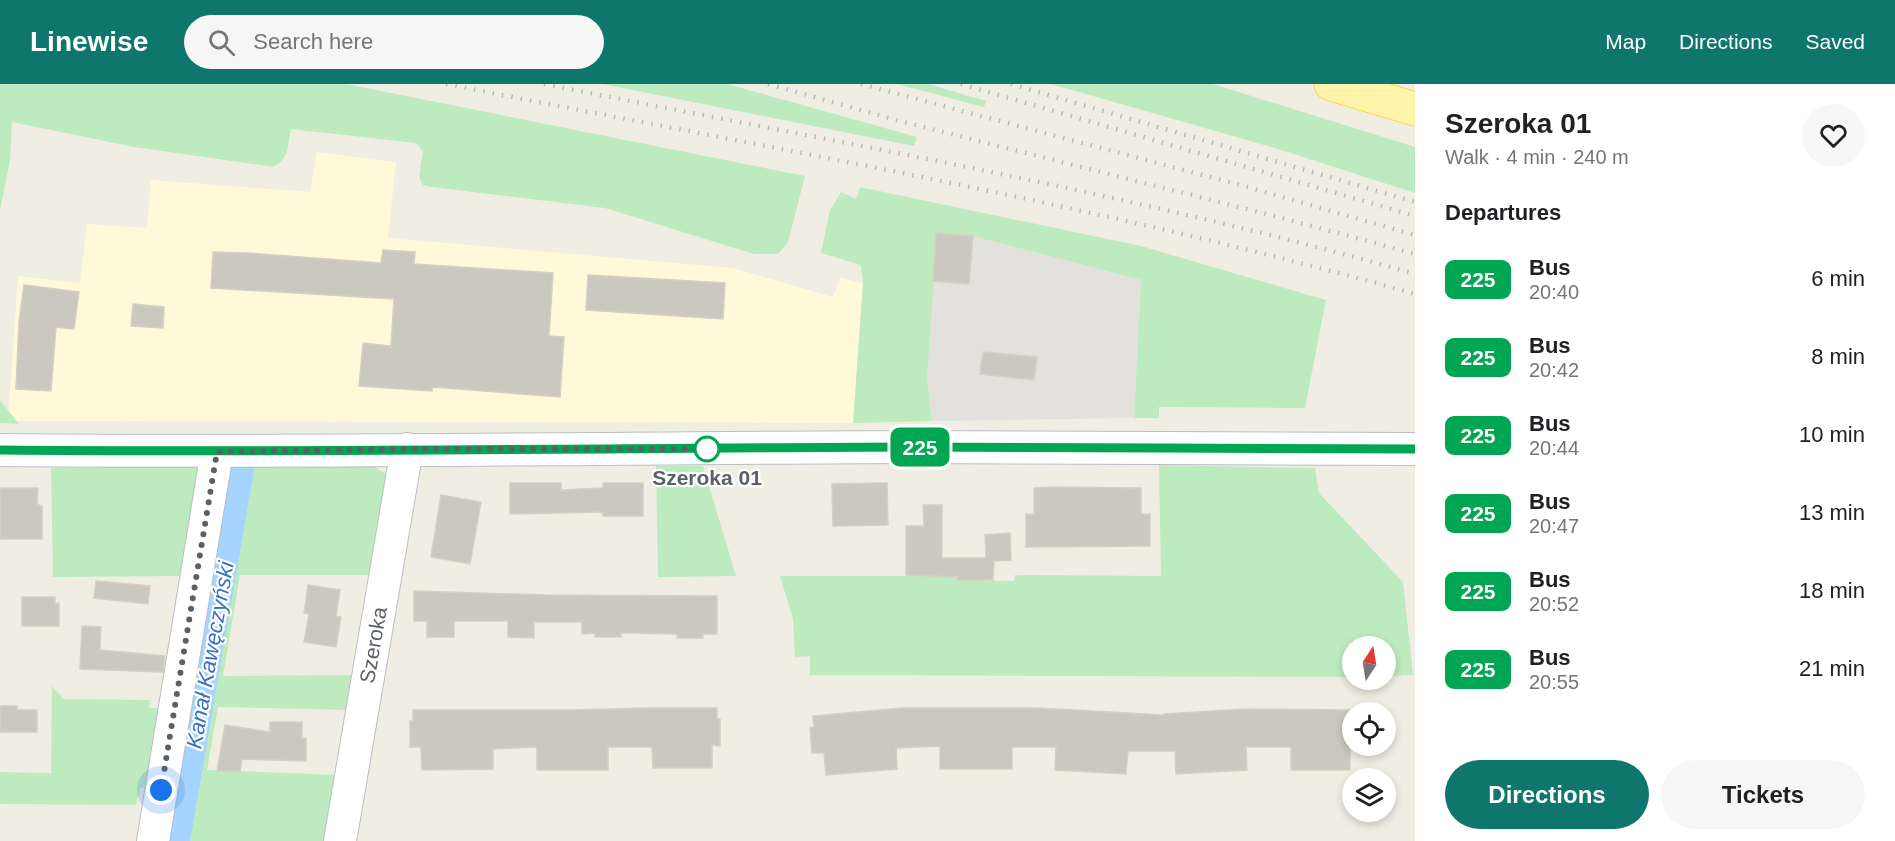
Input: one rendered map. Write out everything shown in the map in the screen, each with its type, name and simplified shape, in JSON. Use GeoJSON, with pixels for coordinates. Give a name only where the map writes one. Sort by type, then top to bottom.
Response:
{"type":"FeatureCollection","features":[{"type":"Feature","properties":{"kind":"main road"},"geometry":{"type":"LineString","coordinates":[[1331,84],[1415,109]]}},
{"type":"Feature","properties":{"kind":"street"},"geometry":{"type":"LineString","coordinates":[[0,450],[217,452],[909,447],[1415,449]]}},
{"type":"Feature","properties":{"kind":"street","name":"Szeroka"},"geometry":{"type":"LineString","coordinates":[[340,841],[406,449]]}},
{"type":"Feature","properties":{"kind":"street"},"geometry":{"type":"LineString","coordinates":[[153,841],[217,452]]}},
{"type":"Feature","properties":{"kind":"shaded area"},"geometry":{"type":"Polygon","coordinates":[[[317,152],[396,162],[388,238],[733,268],[833,297],[840,278],[863,283],[853,423],[8,421],[18,276],[80,283],[87,224],[147,228],[151,180],[310,192],[317,152]]]}},
{"type":"Feature","properties":{"kind":"shaded area"},"geometry":{"type":"Polygon","coordinates":[[[936,233],[973,236],[1141,280],[1134,418],[932,421],[927,379],[936,233]]]}},
{"type":"Feature","properties":{"kind":"green space"},"geometry":{"type":"Polygon","coordinates":[[[0,84],[346,84],[805,176],[788,242],[778,254],[754,254],[605,208],[423,185],[419,178],[423,151],[416,143],[291,129],[285,156],[273,167],[134,147],[12,122],[10,161],[0,210],[0,84]]]}},
{"type":"Feature","properties":{"kind":"green space"},"geometry":{"type":"Polygon","coordinates":[[[602,84],[727,84],[917,137],[914,146],[602,84]]]}},
{"type":"Feature","properties":{"kind":"green space"},"geometry":{"type":"Polygon","coordinates":[[[897,84],[928,84],[986,101],[984,107],[897,84]]]}},
{"type":"Feature","properties":{"kind":"green space"},"geometry":{"type":"Polygon","coordinates":[[[1051,84],[1213,84],[1415,147],[1415,193],[1278,149],[1051,84]]]}},
{"type":"Feature","properties":{"kind":"green space"},"geometry":{"type":"Polygon","coordinates":[[[860,187],[1141,246],[1326,300],[1305,408],[1159,407],[1159,418],[1134,418],[1141,280],[973,236],[937,233],[927,379],[932,421],[853,423],[863,283],[861,265],[821,253],[830,210],[841,192],[856,199],[860,187]]]}},
{"type":"Feature","properties":{"kind":"green space"},"geometry":{"type":"Polygon","coordinates":[[[0,400],[19,424],[0,423],[0,400]]]}},
{"type":"Feature","properties":{"kind":"green space"},"geometry":{"type":"Polygon","coordinates":[[[224,464],[374,467],[391,476],[373,575],[240,575],[223,676],[355,675],[351,710],[218,707],[207,770],[339,775],[330,841],[162,841],[224,464]]]}},
{"type":"Feature","properties":{"kind":"green space"},"geometry":{"type":"Polygon","coordinates":[[[1159,465],[1315,468],[1319,493],[1403,582],[1413,675],[1396,676],[1396,636],[1342,636],[1342,677],[810,675],[810,656],[795,657],[793,619],[780,576],[958,576],[957,579],[1014,581],[1015,575],[1161,576],[1159,465]]]}},
{"type":"Feature","properties":{"kind":"green space"},"geometry":{"type":"Polygon","coordinates":[[[200,466],[185,576],[53,577],[51,468],[200,466]]]}},
{"type":"Feature","properties":{"kind":"green space"},"geometry":{"type":"Polygon","coordinates":[[[656,466],[703,466],[736,576],[658,577],[656,466]]]}},
{"type":"Feature","properties":{"kind":"green space"},"geometry":{"type":"Polygon","coordinates":[[[52,686],[64,699],[150,700],[149,708],[160,708],[149,784],[140,788],[136,805],[0,804],[0,772],[51,773],[52,686]]]}},
{"type":"Feature","properties":{"kind":"building"},"geometry":{"type":"Polygon","coordinates":[[[936,233],[973,236],[969,284],[933,281],[936,233]]]}},
{"type":"Feature","properties":{"kind":"building"},"geometry":{"type":"Polygon","coordinates":[[[383,250],[415,252],[414,264],[553,273],[549,336],[564,337],[560,397],[432,387],[432,391],[359,386],[363,343],[391,346],[394,299],[211,288],[213,252],[381,263],[383,250]]]}},
{"type":"Feature","properties":{"kind":"building"},"geometry":{"type":"Polygon","coordinates":[[[588,275],[725,283],[723,319],[586,310],[588,275]]]}},
{"type":"Feature","properties":{"kind":"building"},"geometry":{"type":"Polygon","coordinates":[[[24,285],[79,292],[74,329],[56,327],[51,391],[16,389],[19,322],[24,285]]]}},
{"type":"Feature","properties":{"kind":"building"},"geometry":{"type":"Polygon","coordinates":[[[133,304],[164,307],[163,328],[131,326],[133,304]]]}},
{"type":"Feature","properties":{"kind":"building"},"geometry":{"type":"Polygon","coordinates":[[[983,352],[1037,357],[1034,380],[980,374],[983,352]]]}},
{"type":"Feature","properties":{"kind":"building"},"geometry":{"type":"Polygon","coordinates":[[[510,483],[561,483],[561,490],[603,488],[603,483],[643,483],[643,516],[603,516],[603,512],[510,514],[510,483]]]}},
{"type":"Feature","properties":{"kind":"building"},"geometry":{"type":"Polygon","coordinates":[[[887,483],[888,525],[833,526],[832,484],[887,483]]]}},
{"type":"Feature","properties":{"kind":"building"},"geometry":{"type":"Polygon","coordinates":[[[0,488],[38,488],[37,504],[42,506],[42,539],[0,539],[0,488]]]}},
{"type":"Feature","properties":{"kind":"building"},"geometry":{"type":"Polygon","coordinates":[[[1034,488],[1141,488],[1141,514],[1150,514],[1150,546],[1026,547],[1026,514],[1034,514],[1034,488]]]}},
{"type":"Feature","properties":{"kind":"building"},"geometry":{"type":"Polygon","coordinates":[[[441,495],[481,502],[470,564],[431,557],[441,495]]]}},
{"type":"Feature","properties":{"kind":"building"},"geometry":{"type":"Polygon","coordinates":[[[923,505],[942,505],[942,558],[986,558],[985,535],[1010,533],[1011,560],[994,561],[993,580],[957,580],[958,577],[906,575],[906,526],[924,526],[923,505]]]}},
{"type":"Feature","properties":{"kind":"building"},"geometry":{"type":"Polygon","coordinates":[[[96,581],[150,586],[148,604],[94,598],[96,581]]]}},
{"type":"Feature","properties":{"kind":"building"},"geometry":{"type":"Polygon","coordinates":[[[308,585],[340,590],[336,616],[341,617],[336,647],[304,642],[309,614],[304,613],[308,585]]]}},
{"type":"Feature","properties":{"kind":"building"},"geometry":{"type":"Polygon","coordinates":[[[414,591],[547,595],[717,596],[717,634],[703,634],[703,638],[677,638],[677,634],[635,633],[621,633],[621,637],[595,637],[595,633],[582,634],[582,622],[534,622],[534,638],[508,637],[508,621],[454,621],[454,637],[427,637],[427,621],[414,621],[414,591]]]}},
{"type":"Feature","properties":{"kind":"building"},"geometry":{"type":"Polygon","coordinates":[[[22,597],[55,597],[55,604],[59,603],[59,626],[22,626],[22,597]]]}},
{"type":"Feature","properties":{"kind":"building"},"geometry":{"type":"Polygon","coordinates":[[[82,626],[101,627],[100,650],[165,656],[163,672],[80,669],[82,626]]]}},
{"type":"Feature","properties":{"kind":"building"},"geometry":{"type":"Polygon","coordinates":[[[0,706],[17,706],[17,710],[37,710],[37,732],[0,732],[0,706]]]}},
{"type":"Feature","properties":{"kind":"building"},"geometry":{"type":"Polygon","coordinates":[[[717,708],[717,719],[720,719],[720,746],[712,745],[712,768],[653,768],[652,747],[608,747],[608,770],[537,770],[537,747],[493,749],[493,769],[422,770],[421,747],[410,747],[410,721],[413,721],[413,710],[717,708]]]}},
{"type":"Feature","properties":{"kind":"building"},"geometry":{"type":"Polygon","coordinates":[[[903,708],[1038,708],[1164,715],[1246,709],[1342,710],[1342,756],[1350,756],[1350,768],[1291,770],[1291,747],[1246,747],[1247,770],[1176,774],[1175,751],[1128,751],[1126,774],[1055,770],[1056,747],[1012,747],[1012,769],[940,769],[940,746],[896,748],[897,769],[826,775],[824,753],[812,753],[810,728],[814,727],[813,716],[903,708]]]}},
{"type":"Feature","properties":{"kind":"building"},"geometry":{"type":"Polygon","coordinates":[[[270,722],[302,722],[302,738],[306,738],[306,761],[242,759],[240,771],[217,771],[225,725],[270,732],[270,722]]]}},
{"type":"Feature","properties":{"kind":"waterway","name":"Kanał Kawęczyński"},"geometry":{"type":"LineString","coordinates":[[178,841],[242,469]]}},
{"type":"Feature","properties":{"kind":"railway"},"geometry":{"type":"LineString","coordinates":[[446,84],[933,179],[1054,205],[1175,232],[1415,294]]}},
{"type":"Feature","properties":{"kind":"railway"},"geometry":{"type":"LineString","coordinates":[[544,84],[1090,193],[1199,218],[1415,274]]}},
{"type":"Feature","properties":{"kind":"railway"},"geometry":{"type":"LineString","coordinates":[[768,84],[896,120],[1415,254]]}},
{"type":"Feature","properties":{"kind":"railway"},"geometry":{"type":"LineString","coordinates":[[861,84],[1240,185],[1415,235]]}},
{"type":"Feature","properties":{"kind":"railway"},"geometry":{"type":"LineString","coordinates":[[961,84],[1415,216]]}},
{"type":"Feature","properties":{"kind":"railway"},"geometry":{"type":"LineString","coordinates":[[1011,84],[1415,202]]}},
{"type":"Feature","properties":{"kind":"bus line","name":"225"},"geometry":{"type":"LineString","coordinates":[[0,450],[217,452],[909,447],[1415,449]]}},
{"type":"Feature","properties":{"kind":"place","name":"Szeroka 01"},"geometry":{"type":"Point","coordinates":[707,449]}},
{"type":"Feature","properties":{"kind":"route"},"geometry":{"type":"LineString","coordinates":[[161,790],[217,452],[406,449],[707,449]]}}]}
